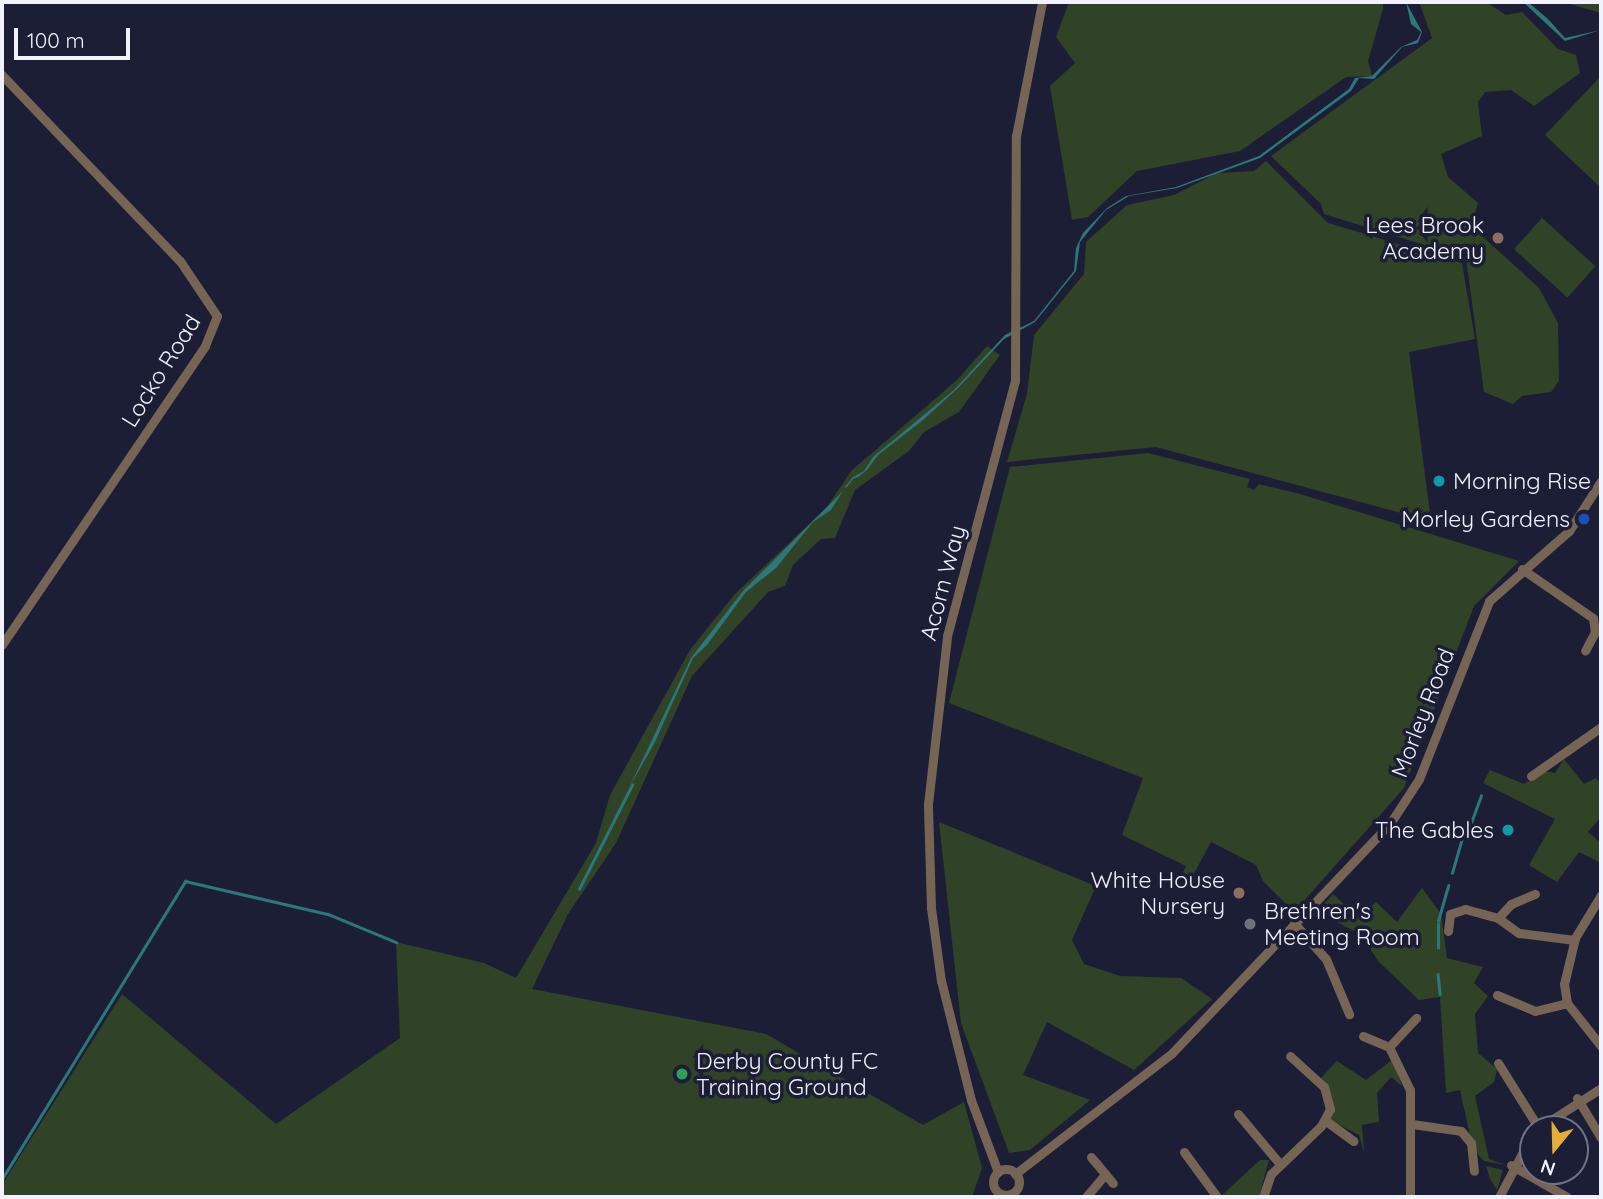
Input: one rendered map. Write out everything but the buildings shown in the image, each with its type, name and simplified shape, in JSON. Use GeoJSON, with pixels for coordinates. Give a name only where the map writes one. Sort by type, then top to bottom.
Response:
{"type":"FeatureCollection","features":[{"type":"Feature","properties":{"kind":"street","name":"Acorn Way"},"geometry":{"type":"LineString","coordinates":[[998,1172],[971,1100],[941,981],[931,908],[928,804],[947,636],[1008,416],[1019,328],[1016,136],[1042,2]]}},
{"type":"Feature","properties":{"kind":"street","name":"Locko Road"},"geometry":{"type":"LineString","coordinates":[[2,75],[180,261],[217,316],[205,346],[2,645]]}},
{"type":"Feature","properties":{"kind":"street","name":"Morley Road"},"geometry":{"type":"LineString","coordinates":[[1016,1174],[1172,1053],[1409,800],[1481,615],[1522,569],[1578,522],[1601,481]]}},
{"type":"Feature","properties":{"kind":"street"},"geometry":{"type":"LineString","coordinates":[[1522,569],[1593,618],[1595,632],[1585,651]]}},
{"type":"Feature","properties":{"kind":"street"},"geometry":{"type":"LineString","coordinates":[[1531,776],[1555,765],[1601,727]]}},
{"type":"Feature","properties":{"kind":"street"},"geometry":{"type":"LineString","coordinates":[[1499,919],[1511,904],[1535,894]]}},
{"type":"Feature","properties":{"kind":"street"},"geometry":{"type":"LineString","coordinates":[[1601,895],[1574,940],[1564,984],[1567,1003],[1601,1046]]}},
{"type":"Feature","properties":{"kind":"street"},"geometry":{"type":"LineString","coordinates":[[1448,930],[1456,909],[1499,919],[1519,933],[1574,940]]}},
{"type":"Feature","properties":{"kind":"street"},"geometry":{"type":"LineString","coordinates":[[1294,923],[1326,959],[1338,1007],[1349,1014]]}},
{"type":"Feature","properties":{"kind":"street"},"geometry":{"type":"LineString","coordinates":[[1497,995],[1535,1011],[1567,1003]]}},
{"type":"Feature","properties":{"kind":"street"},"geometry":{"type":"LineString","coordinates":[[1389,1047],[1416,1018]]}},
{"type":"Feature","properties":{"kind":"street"},"geometry":{"type":"LineString","coordinates":[[1363,1036],[1389,1047],[1410,1090],[1410,1197]]}},
{"type":"Feature","properties":{"kind":"street"},"geometry":{"type":"LineString","coordinates":[[1290,1056],[1324,1087],[1326,1121]]}},
{"type":"Feature","properties":{"kind":"street"},"geometry":{"type":"LineString","coordinates":[[1498,1063],[1527,1115]]}},
{"type":"Feature","properties":{"kind":"street"},"geometry":{"type":"LineString","coordinates":[[1555,1115],[1577,1098],[1601,1088]]}},
{"type":"Feature","properties":{"kind":"street"},"geometry":{"type":"LineString","coordinates":[[1577,1098],[1601,1138]]}},
{"type":"Feature","properties":{"kind":"street"},"geometry":{"type":"LineString","coordinates":[[1238,1114],[1280,1164]]}},
{"type":"Feature","properties":{"kind":"street"},"geometry":{"type":"LineString","coordinates":[[1326,1121],[1354,1141]]}},
{"type":"Feature","properties":{"kind":"street"},"geometry":{"type":"LineString","coordinates":[[1263,1197],[1280,1164],[1326,1121]]}},
{"type":"Feature","properties":{"kind":"street"},"geometry":{"type":"LineString","coordinates":[[1412,1124],[1461,1131],[1471,1143],[1474,1171]]}},
{"type":"Feature","properties":{"kind":"street"},"geometry":{"type":"LineString","coordinates":[[1184,1152],[1217,1197]]}},
{"type":"Feature","properties":{"kind":"street"},"geometry":{"type":"LineString","coordinates":[[1499,1197],[1511,1165],[1519,1154]]}},
{"type":"Feature","properties":{"kind":"street"},"geometry":{"type":"LineString","coordinates":[[1091,1157],[1113,1183]]}},
{"type":"Feature","properties":{"kind":"street"},"geometry":{"type":"LineString","coordinates":[[1511,1165],[1567,1197]]}},
{"type":"Feature","properties":{"kind":"street"},"geometry":{"type":"LineString","coordinates":[[998,1172],[1016,1174],[1015,1195],[992,1194],[998,1172]]}},
{"type":"Feature","properties":{"kind":"street"},"geometry":{"type":"LineString","coordinates":[[1086,1197],[1105,1174]]}},
{"type":"Feature","properties":{"kind":"shaded area"},"geometry":{"type":"Polygon","coordinates":[[[1069,2],[1383,2],[1383,9],[1368,61],[1372,76],[1346,77],[1240,151],[1137,171],[1088,217],[1072,220],[1050,86],[1075,63],[1056,37],[1069,2]]]}},
{"type":"Feature","properties":{"kind":"shaded area"},"geometry":{"type":"Polygon","coordinates":[[[1406,2],[1422,32],[1418,43],[1402,47],[1374,79],[1359,78],[1351,91],[1260,158],[1177,188],[1129,196],[1106,210],[1080,242],[1076,271],[1035,322],[1004,339],[958,388],[878,455],[867,470],[844,488],[853,477],[864,471],[873,457],[954,390],[1005,335],[1034,321],[1074,271],[1076,248],[1083,233],[1107,208],[1126,196],[1176,187],[1259,156],[1349,89],[1355,78],[1372,76],[1401,47],[1417,40],[1421,32],[1411,24],[1406,2]]]}},
{"type":"Feature","properties":{"kind":"shaded area"},"geometry":{"type":"Polygon","coordinates":[[[1419,2],[1486,2],[1506,15],[1522,12],[1558,49],[1576,55],[1580,73],[1534,106],[1511,90],[1485,92],[1478,102],[1482,136],[1441,154],[1448,177],[1478,203],[1474,217],[1481,235],[1539,288],[1558,323],[1559,381],[1551,392],[1522,396],[1513,404],[1484,392],[1466,258],[1324,214],[1321,204],[1271,156],[1432,38],[1419,2]]]}},
{"type":"Feature","properties":{"kind":"shaded area"},"geometry":{"type":"Polygon","coordinates":[[[1523,2],[1529,3],[1548,19],[1565,38],[1601,30],[1565,41],[1523,2]]]}},
{"type":"Feature","properties":{"kind":"shaded area"},"geometry":{"type":"Polygon","coordinates":[[[1563,2],[1601,2],[1601,13],[1563,2]]]}},
{"type":"Feature","properties":{"kind":"shaded area"},"geometry":{"type":"Polygon","coordinates":[[[1601,76],[1601,188],[1545,135],[1601,76]]]}},
{"type":"Feature","properties":{"kind":"shaded area"},"geometry":{"type":"Polygon","coordinates":[[[1266,161],[1328,223],[1462,263],[1475,339],[1409,352],[1431,521],[1156,447],[1007,462],[1027,394],[1034,335],[1084,274],[1086,242],[1127,205],[1174,195],[1217,173],[1254,171],[1266,161]]]}},
{"type":"Feature","properties":{"kind":"shaded area"},"geometry":{"type":"Polygon","coordinates":[[[1542,218],[1596,266],[1567,297],[1514,249],[1542,218]]]}},
{"type":"Feature","properties":{"kind":"shaded area"},"geometry":{"type":"Polygon","coordinates":[[[987,346],[1000,355],[959,412],[924,432],[909,451],[855,490],[835,538],[821,539],[793,565],[785,586],[768,592],[692,676],[616,843],[568,914],[532,989],[766,1034],[923,1125],[964,1102],[982,1168],[972,1197],[2,1197],[2,1185],[122,994],[276,1124],[400,1038],[396,942],[484,963],[516,978],[596,843],[610,795],[690,650],[734,595],[827,507],[851,471],[957,380],[987,346]]]}},
{"type":"Feature","properties":{"kind":"shaded area"},"geometry":{"type":"Polygon","coordinates":[[[1148,453],[1250,479],[1247,487],[1254,490],[1259,484],[1300,494],[1519,561],[1474,606],[1404,788],[1294,912],[1263,881],[1256,865],[1211,842],[1191,879],[1183,873],[1186,866],[1122,835],[1143,778],[949,703],[1010,467],[1148,453]]]}},
{"type":"Feature","properties":{"kind":"shaded area"},"geometry":{"type":"Polygon","coordinates":[[[843,491],[831,510],[813,522],[776,568],[746,592],[707,645],[693,658],[654,744],[630,786],[691,658],[743,591],[843,491]]]}},
{"type":"Feature","properties":{"kind":"shaded area"},"geometry":{"type":"Polygon","coordinates":[[[1564,759],[1584,784],[1596,778],[1601,784],[1601,817],[1588,832],[1601,843],[1601,863],[1579,852],[1557,882],[1529,865],[1555,819],[1483,783],[1490,770],[1524,784],[1544,771],[1555,773],[1564,759]]]}},
{"type":"Feature","properties":{"kind":"shaded area"},"geometry":{"type":"Polygon","coordinates":[[[939,822],[1096,886],[1072,940],[1084,964],[1120,976],[1181,978],[1212,999],[1134,1070],[1047,1022],[1023,1075],[1090,1100],[1030,1150],[1009,1153],[961,1023],[939,822]]]}},
{"type":"Feature","properties":{"kind":"shaded area"},"geometry":{"type":"Polygon","coordinates":[[[1422,888],[1441,914],[1447,958],[1483,967],[1474,983],[1488,996],[1475,1014],[1478,1053],[1497,1069],[1494,1082],[1475,1096],[1489,1159],[1506,1165],[1484,1161],[1473,1149],[1460,1090],[1446,1093],[1440,997],[1419,1000],[1378,961],[1362,935],[1317,912],[1333,894],[1359,918],[1376,902],[1397,922],[1422,888]]]}},
{"type":"Feature","properties":{"kind":"shaded area"},"geometry":{"type":"Polygon","coordinates":[[[1392,1060],[1402,1086],[1391,1077],[1377,1093],[1379,1122],[1362,1125],[1364,1152],[1359,1135],[1330,1120],[1328,1085],[1320,1079],[1337,1061],[1366,1080],[1392,1060]]]}},
{"type":"Feature","properties":{"kind":"shaded area"},"geometry":{"type":"Polygon","coordinates":[[[1260,1160],[1269,1160],[1259,1197],[1220,1197],[1260,1160]]]}},
{"type":"Feature","properties":{"kind":"shaded area"},"geometry":{"type":"Polygon","coordinates":[[[1486,1166],[1503,1170],[1497,1190],[1490,1179],[1486,1166]]]}},
{"type":"Feature","properties":{"kind":"waterway"},"geometry":{"type":"LineString","coordinates":[[579,889],[632,785]]}},
{"type":"Feature","properties":{"kind":"waterway"},"geometry":{"type":"LineString","coordinates":[[1471,823],[1481,796]]}},
{"type":"Feature","properties":{"kind":"waterway"},"geometry":{"type":"LineString","coordinates":[[1452,873],[1462,839]]}},
{"type":"Feature","properties":{"kind":"waterway"},"geometry":{"type":"LineString","coordinates":[[2,1179],[185,881],[328,914],[396,942]]}},
{"type":"Feature","properties":{"kind":"waterway"},"geometry":{"type":"LineString","coordinates":[[1438,921],[1448,885]]}},
{"type":"Feature","properties":{"kind":"waterway"},"geometry":{"type":"LineString","coordinates":[[1438,924],[1438,948]]}},
{"type":"Feature","properties":{"kind":"waterway"},"geometry":{"type":"LineString","coordinates":[[1438,974],[1440,994]]}},
{"type":"Feature","properties":{"kind":"place","name":"Lees Brook Academy"},"geometry":{"type":"Point","coordinates":[1498,238]}},
{"type":"Feature","properties":{"kind":"place","name":"Morning Rise"},"geometry":{"type":"Point","coordinates":[1439,481]}},
{"type":"Feature","properties":{"kind":"place","name":"Morley Gardens"},"geometry":{"type":"Point","coordinates":[1584,519]}},
{"type":"Feature","properties":{"kind":"place","name":"The Gables"},"geometry":{"type":"Point","coordinates":[1508,830]}},
{"type":"Feature","properties":{"kind":"place","name":"White House Nursery"},"geometry":{"type":"Point","coordinates":[1239,893]}},
{"type":"Feature","properties":{"kind":"place","name":"Brethren's Meeting Room"},"geometry":{"type":"Point","coordinates":[1250,924]}},
{"type":"Feature","properties":{"kind":"place","name":"Derby County FC Training Ground"},"geometry":{"type":"Point","coordinates":[682,1074]}}]}
